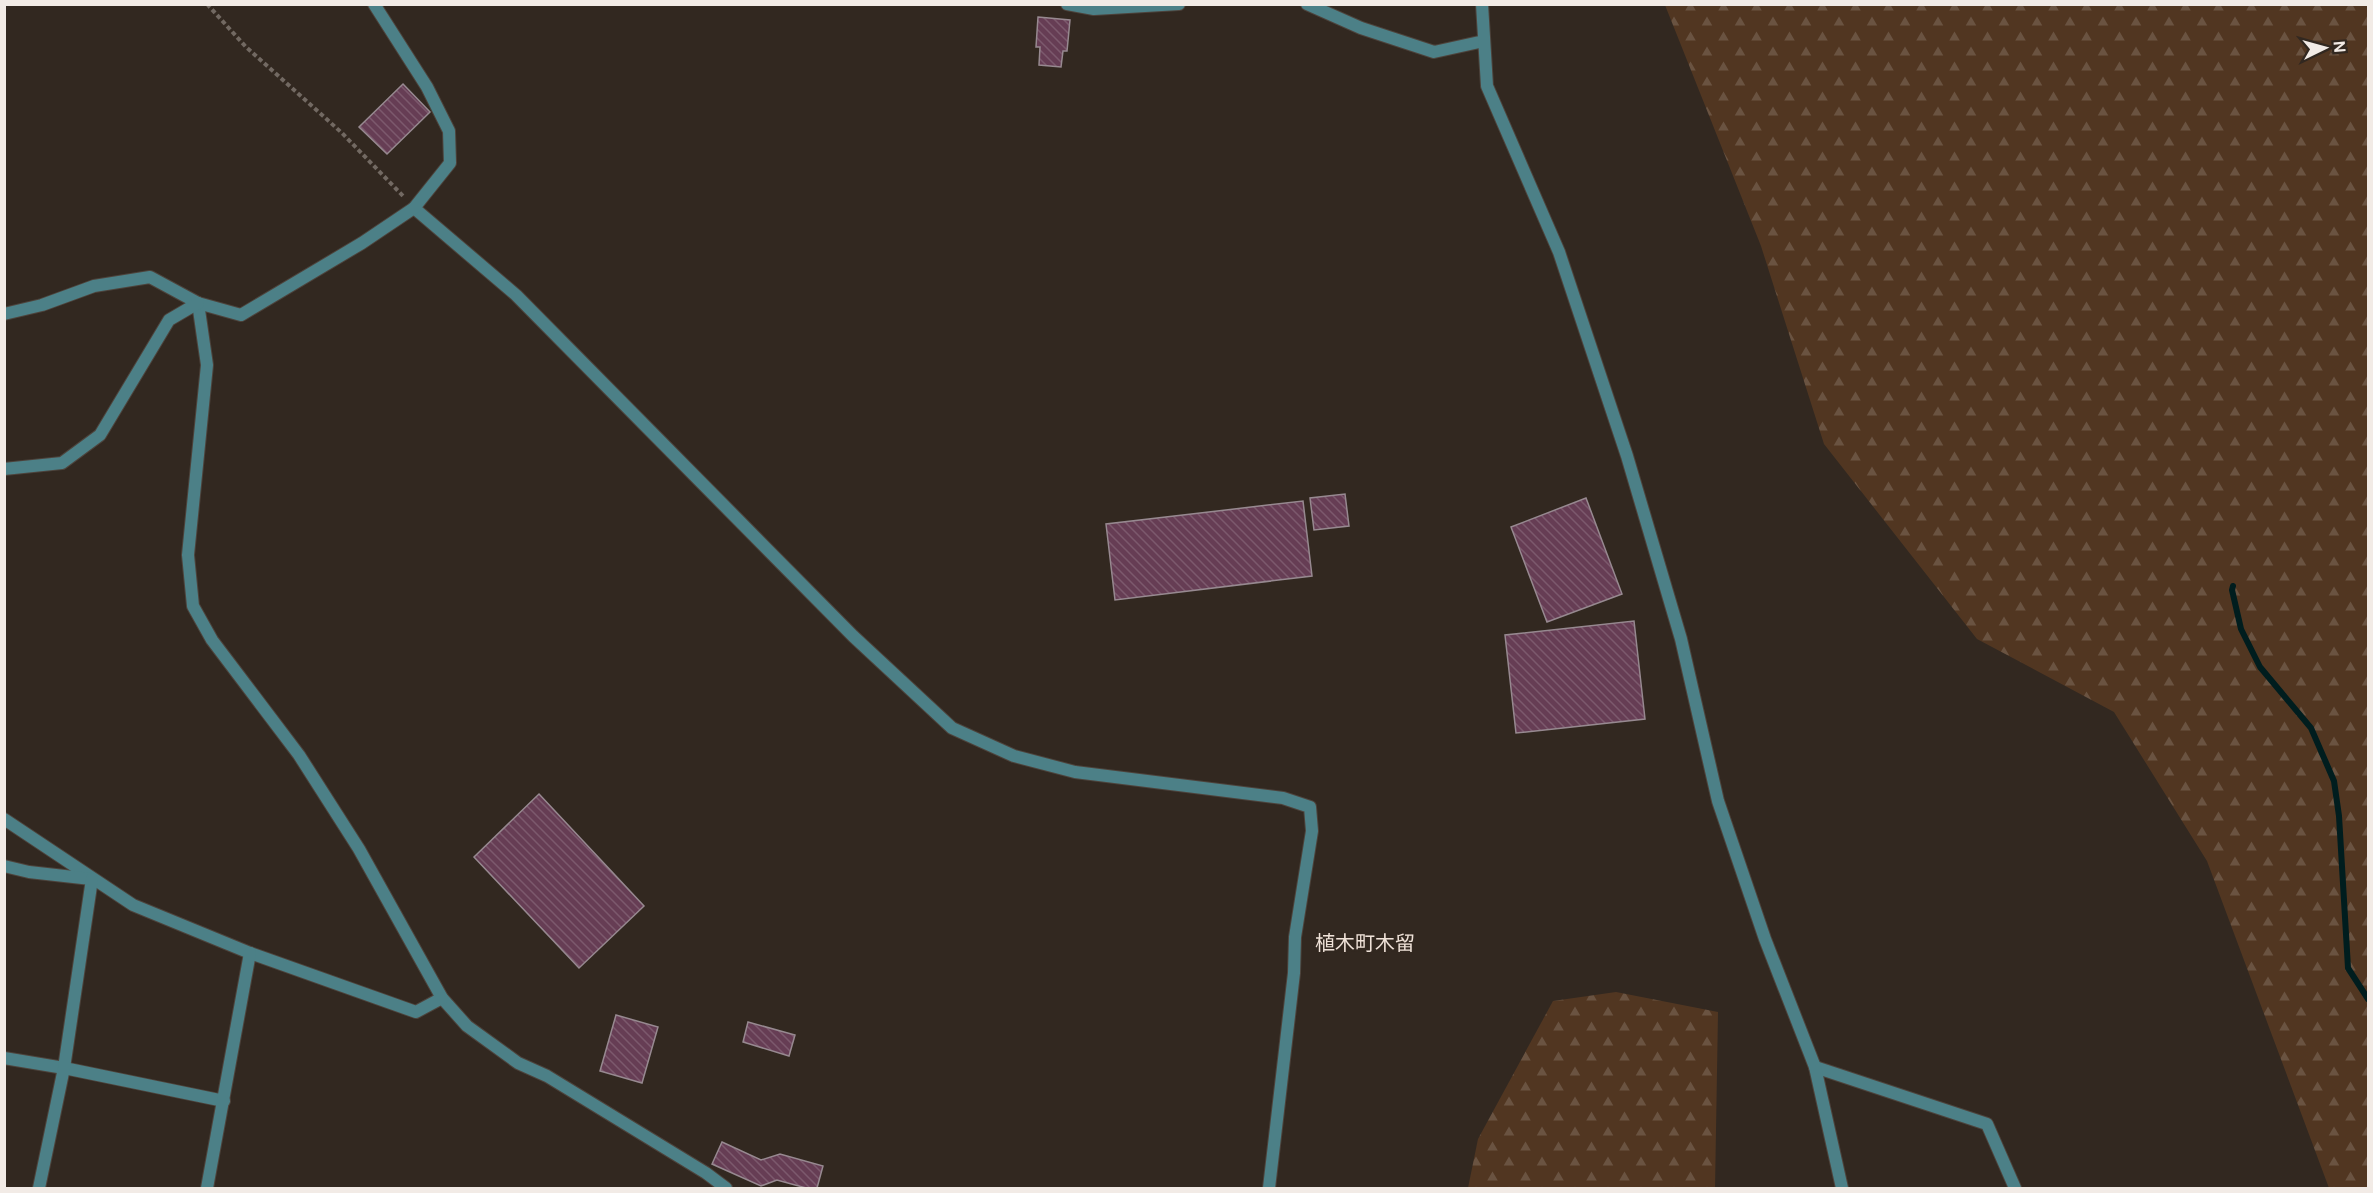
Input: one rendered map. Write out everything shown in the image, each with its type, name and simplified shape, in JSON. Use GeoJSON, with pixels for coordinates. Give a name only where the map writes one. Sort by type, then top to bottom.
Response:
{"type":"FeatureCollection","features":[{"type":"Feature","properties":{"kind":"street"},"geometry":{"type":"LineString","coordinates":[[4,314],[42,305],[94,286],[150,277],[198,303],[241,315],[362,243],[414,208],[450,163],[449,131],[427,87],[374,4]]}},
{"type":"Feature","properties":{"kind":"street"},"geometry":{"type":"LineString","coordinates":[[1067,4],[1094,9],[1179,4]]}},
{"type":"Feature","properties":{"kind":"street"},"geometry":{"type":"LineString","coordinates":[[1307,4],[1361,28],[1434,52],[1484,41]]}},
{"type":"Feature","properties":{"kind":"street"},"geometry":{"type":"LineString","coordinates":[[1482,4],[1487,86],[1559,252],[1623,444],[1681,639],[1718,801],[1765,939],[1815,1067],[1842,1188]]}},
{"type":"Feature","properties":{"kind":"street"},"geometry":{"type":"LineString","coordinates":[[414,208],[516,295],[853,636],[952,728],[1014,756],[1075,772],[1283,798],[1310,807],[1312,831],[1295,937],[1293,984],[1269,1188]]}},
{"type":"Feature","properties":{"kind":"street"},"geometry":{"type":"LineString","coordinates":[[4,469],[62,463],[100,435],[169,320],[198,303]]}},
{"type":"Feature","properties":{"kind":"street"},"geometry":{"type":"LineString","coordinates":[[198,303],[207,365],[188,555],[193,606],[212,640],[299,755],[347,830],[442,998],[467,1026],[518,1063],[547,1076],[706,1173],[726,1188]]}},
{"type":"Feature","properties":{"kind":"street"},"geometry":{"type":"LineString","coordinates":[[4,819],[133,905],[250,953],[416,1012],[442,998]]}},
{"type":"Feature","properties":{"kind":"street"},"geometry":{"type":"LineString","coordinates":[[4,866],[29,872],[92,879]]}},
{"type":"Feature","properties":{"kind":"street"},"geometry":{"type":"LineString","coordinates":[[39,1188],[64,1068],[92,879]]}},
{"type":"Feature","properties":{"kind":"street"},"geometry":{"type":"LineString","coordinates":[[207,1188],[250,953]]}},
{"type":"Feature","properties":{"kind":"street"},"geometry":{"type":"LineString","coordinates":[[4,1058],[224,1101]]}},
{"type":"Feature","properties":{"kind":"street"},"geometry":{"type":"LineString","coordinates":[[1815,1067],[1987,1124],[2015,1188]]}},
{"type":"Feature","properties":{"kind":"path"},"geometry":{"type":"LineString","coordinates":[[207,4],[246,47],[342,133],[414,208]]}},
{"type":"Feature","properties":{"kind":"green space"},"geometry":{"type":"Polygon","coordinates":[[[1665,5],[2368,5],[2368,1188],[2329,1188],[2207,861],[2114,712],[1977,639],[1824,444],[1761,246],[1665,5]]]}},
{"type":"Feature","properties":{"kind":"green space"},"geometry":{"type":"Polygon","coordinates":[[[1616,992],[1718,1012],[1715,1188],[1468,1188],[1478,1139],[1553,1001],[1616,992]]]}},
{"type":"Feature","properties":{"kind":"building"},"geometry":{"type":"Polygon","coordinates":[[[1038,17],[1070,20],[1067,51],[1063,51],[1061,67],[1039,65],[1040,47],[1036,47],[1038,17]]]}},
{"type":"Feature","properties":{"kind":"building"},"geometry":{"type":"Polygon","coordinates":[[[403,84],[430,112],[387,154],[359,127],[403,84]]]}},
{"type":"Feature","properties":{"kind":"building"},"geometry":{"type":"Polygon","coordinates":[[[1345,494],[1349,526],[1314,530],[1310,498],[1345,494]]]}},
{"type":"Feature","properties":{"kind":"building"},"geometry":{"type":"Polygon","coordinates":[[[1586,498],[1622,594],[1547,622],[1511,527],[1586,498]]]}},
{"type":"Feature","properties":{"kind":"building"},"geometry":{"type":"Polygon","coordinates":[[[1303,501],[1312,576],[1115,600],[1106,524],[1303,501]]]}},
{"type":"Feature","properties":{"kind":"building"},"geometry":{"type":"Polygon","coordinates":[[[1634,621],[1645,719],[1516,733],[1505,635],[1634,621]]]}},
{"type":"Feature","properties":{"kind":"building"},"geometry":{"type":"Polygon","coordinates":[[[539,794],[644,906],[579,968],[474,857],[539,794]]]}},
{"type":"Feature","properties":{"kind":"building"},"geometry":{"type":"Polygon","coordinates":[[[616,1015],[658,1027],[642,1083],[600,1071],[616,1015]]]}},
{"type":"Feature","properties":{"kind":"building"},"geometry":{"type":"Polygon","coordinates":[[[748,1022],[795,1035],[789,1056],[743,1042],[748,1022]]]}},
{"type":"Feature","properties":{"kind":"building"},"geometry":{"type":"Polygon","coordinates":[[[722,1142],[761,1160],[780,1154],[823,1166],[817,1188],[806,1188],[777,1180],[761,1186],[712,1164],[722,1142]]]}},
{"type":"Feature","properties":{"kind":"waterway"},"geometry":{"type":"LineString","coordinates":[[2233,586],[2241,629],[2260,667],[2311,728],[2334,781],[2339,816],[2348,968],[2368,999]]}},
{"type":"Feature","properties":{"kind":"district","name":"植木町木留"},"geometry":{"type":"Point","coordinates":[1365,943]}}]}
